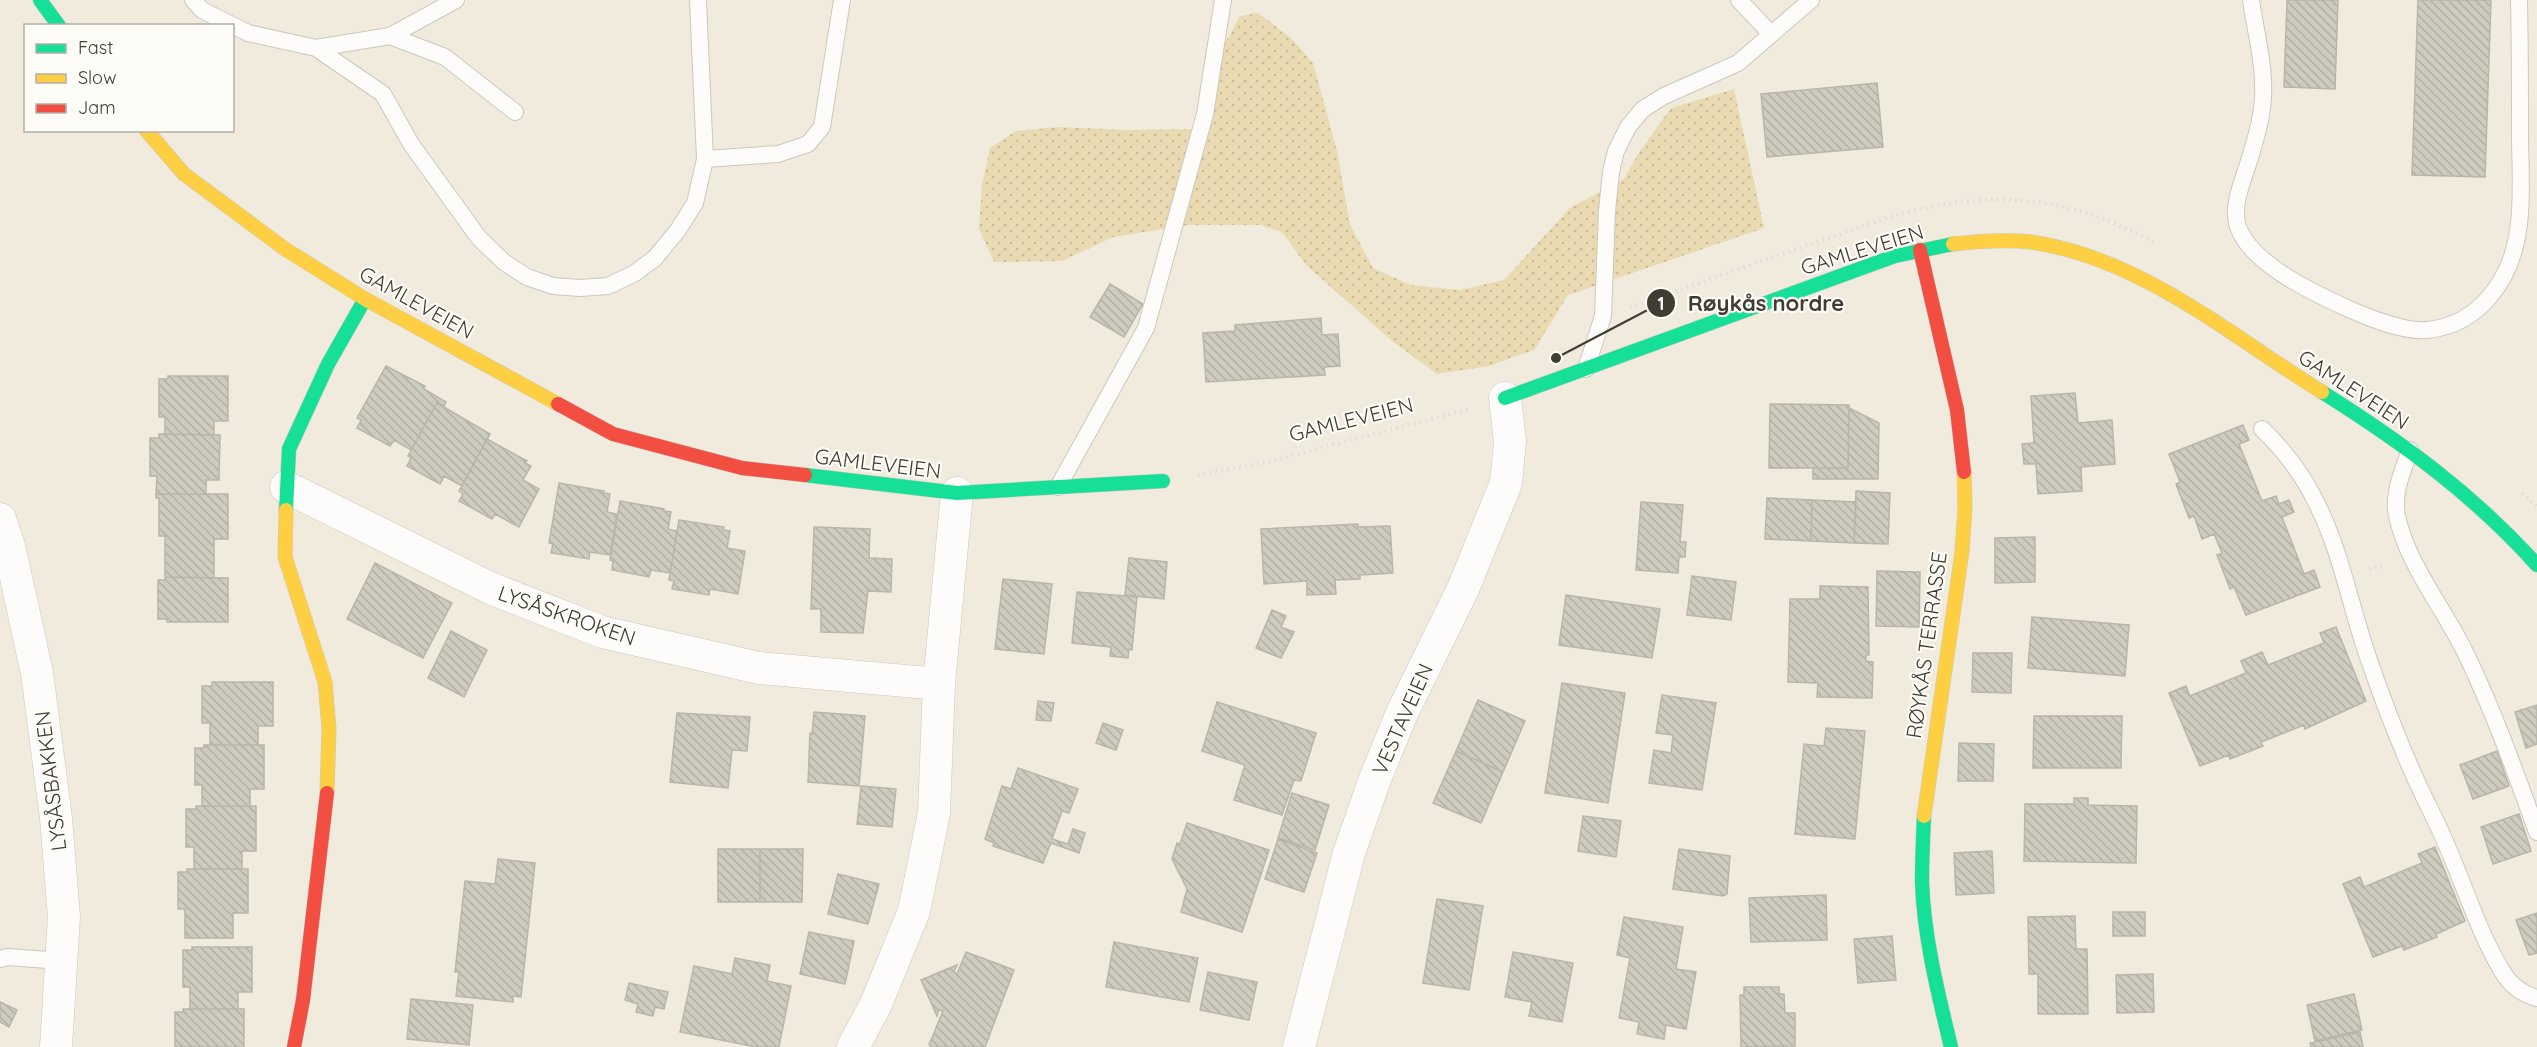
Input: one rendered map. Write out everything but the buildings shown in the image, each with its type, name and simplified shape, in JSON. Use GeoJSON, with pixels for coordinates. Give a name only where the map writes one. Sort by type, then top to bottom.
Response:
{"type":"FeatureCollection","features":[{"type":"Feature","properties":{"kind":"street"},"geometry":{"type":"LineString","coordinates":[[40,0],[58,24]]}},
{"type":"Feature","properties":{"kind":"street","name":"GAMLEVEIEN"},"geometry":{"type":"LineString","coordinates":[[148,132],[184,174],[285,249],[365,299],[613,434],[741,468],[957,493],[1163,481]]}},
{"type":"Feature","properties":{"kind":"street","name":"GAMLEVEIEN"},"geometry":{"type":"LineString","coordinates":[[1505,398],[1864,266],[1920,250],[1960,243],[2019,240],[2046,244],[2098,259],[2161,290],[2410,450],[2475,501],[2505,529],[2537,565]]}},
{"type":"Feature","properties":{"kind":"street","name":"RØYKÅS TERRASSE"},"geometry":{"type":"LineString","coordinates":[[1920,250],[1954,402],[1964,476],[1962,542],[1927,782],[1922,861],[1928,937],[1952,1047]]}},
{"type":"Feature","properties":{"kind":"street"},"geometry":{"type":"LineString","coordinates":[[294,1047],[303,1000],[327,795],[329,729],[325,682],[285,557],[289,449],[307,406],[365,299]]}},
{"type":"Feature","properties":{"kind":"street","name":"VESTAVEIEN"},"geometry":{"type":"LineString","coordinates":[[1299,1047],[1349,853],[1367,801],[1388,745],[1463,589],[1506,483],[1510,442],[1505,398]]}},
{"type":"Feature","properties":{"kind":"street","name":"LYSÅSKROKEN"},"geometry":{"type":"LineString","coordinates":[[286,488],[490,588],[602,632],[759,668],[939,684]]}},
{"type":"Feature","properties":{"kind":"street"},"geometry":{"type":"LineString","coordinates":[[853,1047],[876,1004],[914,910],[934,813],[939,684],[957,493]]}},
{"type":"Feature","properties":{"kind":"street","name":"LYSÅSBAKKEN"},"geometry":{"type":"LineString","coordinates":[[0,519],[9,546],[37,674],[57,818],[64,917],[56,1047]]}},
{"type":"Feature","properties":{"kind":"lane"},"geometry":{"type":"LineString","coordinates":[[194,0],[202,10],[230,24]]}},
{"type":"Feature","properties":{"kind":"lane"},"geometry":{"type":"LineString","coordinates":[[234,26],[248,33],[316,48],[390,36],[456,0]]}},
{"type":"Feature","properties":{"kind":"lane"},"geometry":{"type":"LineString","coordinates":[[316,48],[383,94],[411,144],[479,238],[504,262],[519,272],[553,286],[580,288],[608,286],[635,273],[655,258],[678,230],[695,203],[705,159],[698,0]]}},
{"type":"Feature","properties":{"kind":"lane"},"geometry":{"type":"LineString","coordinates":[[705,159],[777,154],[808,144],[822,127],[842,0]]}},
{"type":"Feature","properties":{"kind":"lane"},"geometry":{"type":"LineString","coordinates":[[1058,488],[1146,328],[1205,114],[1223,0]]}},
{"type":"Feature","properties":{"kind":"lane"},"geometry":{"type":"LineString","coordinates":[[1739,0],[1771,34]]}},
{"type":"Feature","properties":{"kind":"lane"},"geometry":{"type":"LineString","coordinates":[[1585,370],[1603,316],[1611,172],[1616,151],[1628,127],[1643,109],[1664,96],[1738,63],[1810,0]]}},
{"type":"Feature","properties":{"kind":"lane"},"geometry":{"type":"LineString","coordinates":[[2251,0],[2263,86],[2257,135],[2237,203],[2238,225],[2245,240],[2257,254],[2282,272],[2330,300],[2369,318],[2427,330],[2463,320],[2478,310],[2493,295],[2505,275],[2518,232],[2519,0]]}},
{"type":"Feature","properties":{"kind":"lane"},"geometry":{"type":"LineString","coordinates":[[390,36],[445,57],[515,112]]}},
{"type":"Feature","properties":{"kind":"lane"},"geometry":{"type":"LineString","coordinates":[[2262,429],[2285,452],[2302,476],[2336,547],[2356,621],[2384,700],[2415,779],[2446,843],[2493,954],[2511,984],[2524,994],[2537,998]]}},
{"type":"Feature","properties":{"kind":"lane"},"geometry":{"type":"LineString","coordinates":[[2410,450],[2399,481],[2396,514],[2412,557],[2465,652],[2498,724],[2537,832]]}},
{"type":"Feature","properties":{"kind":"lane"},"geometry":{"type":"LineString","coordinates":[[0,959],[8,957],[62,961]]}},
{"type":"Feature","properties":{"kind":"path","name":"GAMLEVEIEN"},"geometry":{"type":"LineString","coordinates":[[1163,481],[1271,461],[1424,423],[1505,398]]}},
{"type":"Feature","properties":{"kind":"path"},"geometry":{"type":"LineString","coordinates":[[2365,570],[2393,563]]}},
{"type":"Feature","properties":{"kind":"shaded area"},"geometry":{"type":"Polygon","coordinates":[[[1258,13],[1290,37],[1313,63],[1337,151],[1350,225],[1373,268],[1411,285],[1459,290],[1504,280],[1570,208],[1624,179],[1638,154],[1671,108],[1734,89],[1764,228],[1568,295],[1534,350],[1489,366],[1437,374],[1392,341],[1306,265],[1282,232],[1260,225],[1188,225],[1113,237],[1062,261],[994,262],[979,229],[982,185],[990,148],[1016,131],[1059,127],[1126,130],[1208,129],[1224,45],[1240,16],[1258,13]]]}},
{"type":"Feature","properties":{"kind":"traffic: fast"},"geometry":{"type":"LineString","coordinates":[[40,0],[58,24]]}},
{"type":"Feature","properties":{"kind":"traffic: fast"},"geometry":{"type":"LineString","coordinates":[[1505,398],[1895,256],[1953,244]]}},
{"type":"Feature","properties":{"kind":"traffic: fast"},"geometry":{"type":"LineString","coordinates":[[286,510],[289,449],[328,364],[365,299]]}},
{"type":"Feature","properties":{"kind":"traffic: fast"},"geometry":{"type":"LineString","coordinates":[[2322,392],[2409,450],[2436,471],[2488,515],[2537,565]]}},
{"type":"Feature","properties":{"kind":"traffic: fast"},"geometry":{"type":"LineString","coordinates":[[805,475],[957,493],[1163,481]]}},
{"type":"Feature","properties":{"kind":"traffic: fast"},"geometry":{"type":"LineString","coordinates":[[1924,816],[1923,903],[1932,965],[1951,1047]]}},
{"type":"Feature","properties":{"kind":"traffic: slow"},"geometry":{"type":"LineString","coordinates":[[148,132],[184,174],[285,249],[365,299],[558,404]]}},
{"type":"Feature","properties":{"kind":"traffic: slow"},"geometry":{"type":"LineString","coordinates":[[1953,244],[1992,241],[2031,242],[2071,251],[2110,264],[2184,302],[2322,392]]}},
{"type":"Feature","properties":{"kind":"traffic: slow"},"geometry":{"type":"LineString","coordinates":[[1924,816],[1962,552],[1965,508],[1964,472]]}},
{"type":"Feature","properties":{"kind":"traffic: slow"},"geometry":{"type":"LineString","coordinates":[[286,510],[285,557],[325,682],[329,729],[327,793]]}},
{"type":"Feature","properties":{"kind":"traffic: jam"},"geometry":{"type":"LineString","coordinates":[[1920,250],[1957,410],[1964,472]]}},
{"type":"Feature","properties":{"kind":"traffic: jam"},"geometry":{"type":"LineString","coordinates":[[558,404],[613,434],[742,468],[805,475]]}},
{"type":"Feature","properties":{"kind":"traffic: jam"},"geometry":{"type":"LineString","coordinates":[[294,1047],[303,1000],[327,793]]}},
{"type":"Feature","properties":{"kind":"place","name":"Røykås nordre"},"geometry":{"type":"Point","coordinates":[1556,358]}}]}
